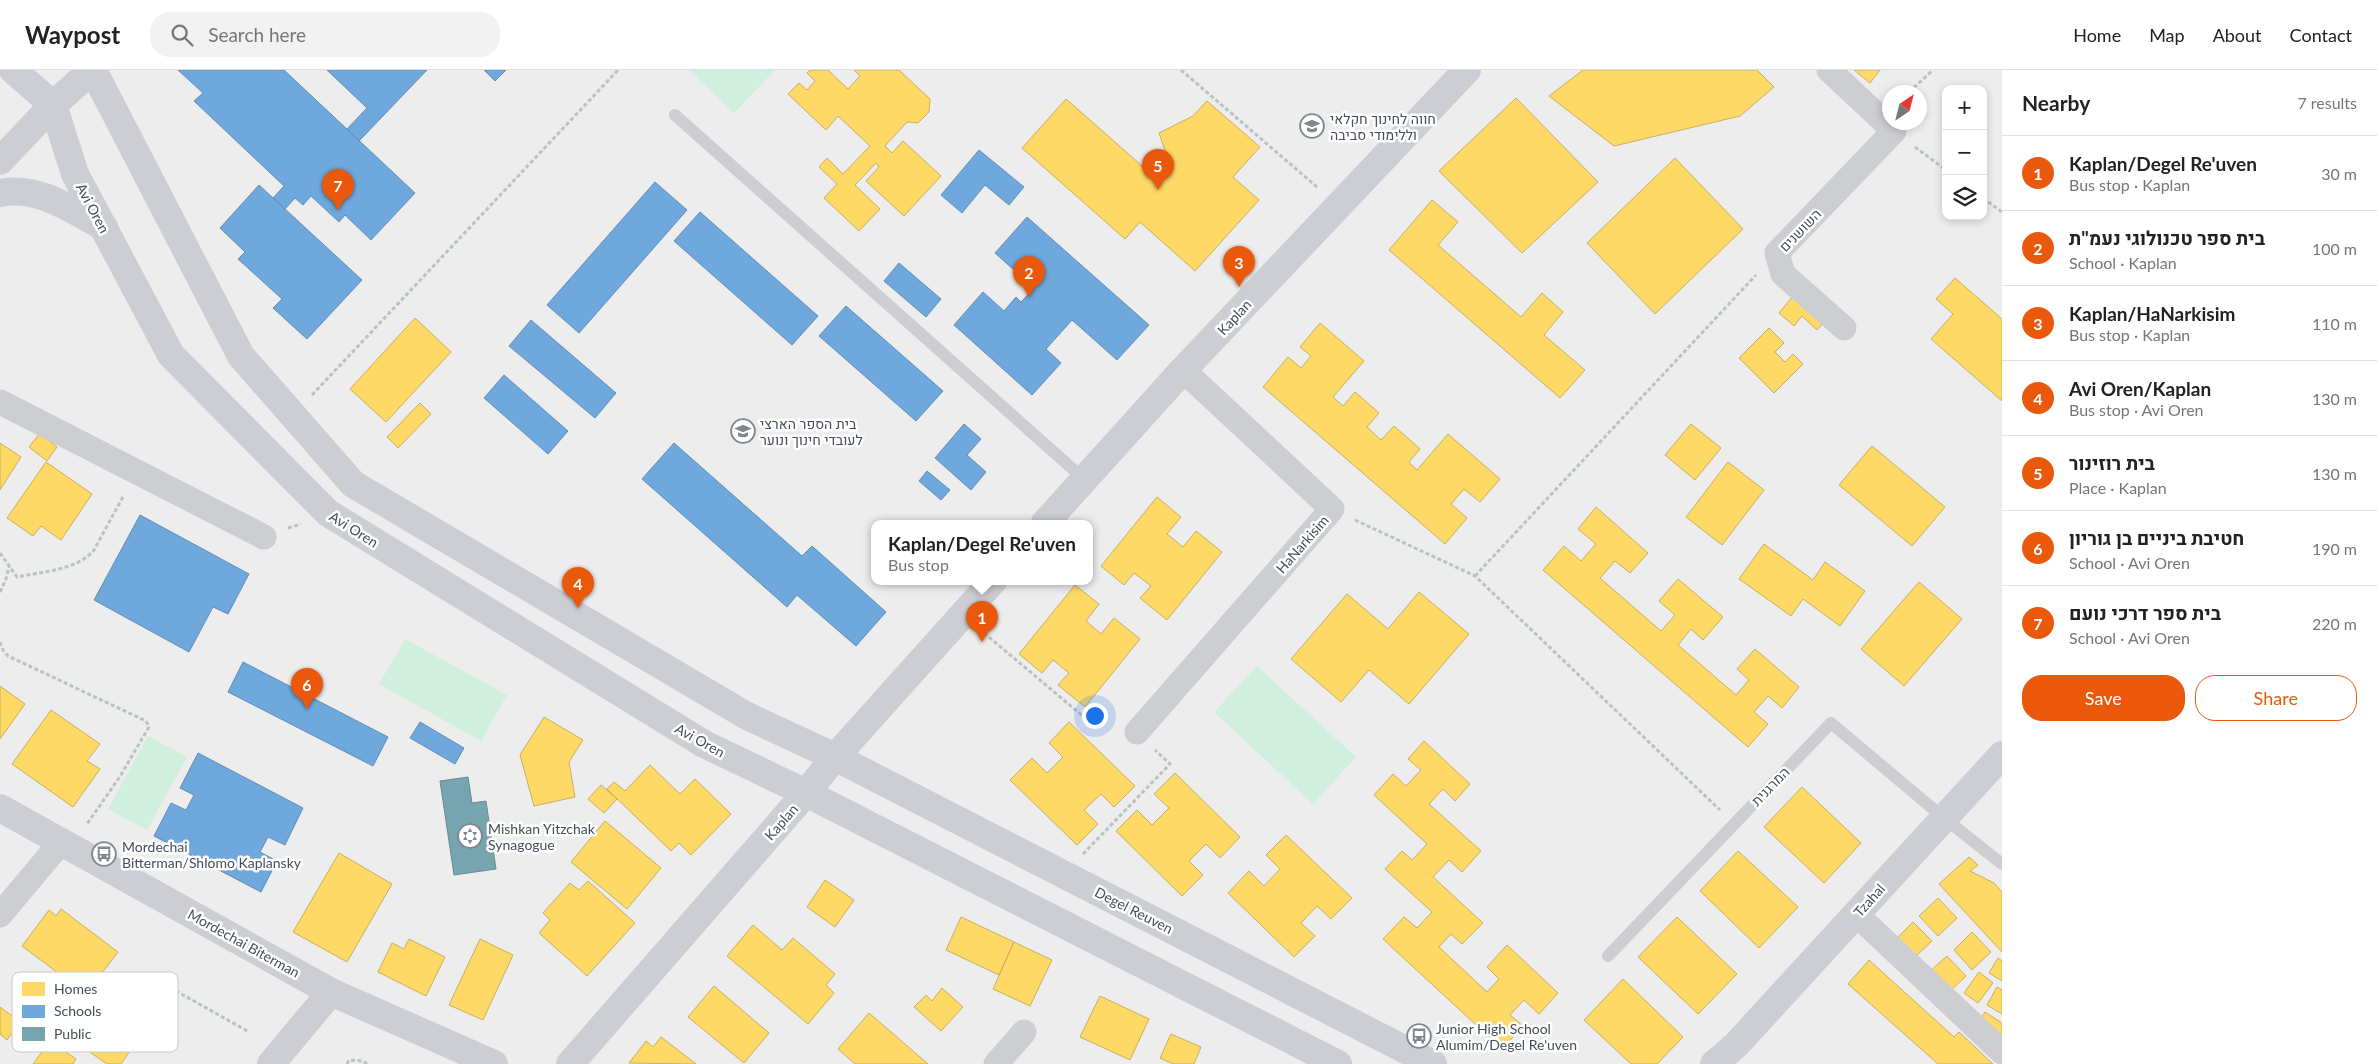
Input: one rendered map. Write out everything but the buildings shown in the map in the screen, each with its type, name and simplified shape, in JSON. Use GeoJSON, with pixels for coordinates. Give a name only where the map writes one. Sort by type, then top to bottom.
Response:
{"type":"FeatureCollection","features":[{"type":"Feature","properties":{"kind":"street"},"geometry":{"type":"LineString","coordinates":[[13,70],[53,105]]}},
{"type":"Feature","properties":{"kind":"street"},"geometry":{"type":"LineString","coordinates":[[0,161],[53,105],[93,70],[241,356],[353,484],[747,716],[835,756]]}},
{"type":"Feature","properties":{"kind":"street","name":"Kaplan"},"geometry":{"type":"LineString","coordinates":[[1048,520],[1183,370],[1467,70]]}},
{"type":"Feature","properties":{"kind":"street"},"geometry":{"type":"LineString","coordinates":[[1828,70],[1894,131]]}},
{"type":"Feature","properties":{"kind":"street","name":"Avi Oren"},"geometry":{"type":"LineString","coordinates":[[53,105],[75,174],[171,355],[328,513],[704,744],[806,793]]}},
{"type":"Feature","properties":{"kind":"street","name":"השושנים"},"geometry":{"type":"LineString","coordinates":[[1844,328],[1783,274],[1777,253],[1894,131]]}},
{"type":"Feature","properties":{"kind":"street"},"geometry":{"type":"LineString","coordinates":[[0,193],[13,190],[48,197],[104,227]]}},
{"type":"Feature","properties":{"kind":"street","name":"HaNarkisim"},"geometry":{"type":"LineString","coordinates":[[1137,732],[1332,509],[1183,370]]}},
{"type":"Feature","properties":{"kind":"street"},"geometry":{"type":"LineString","coordinates":[[0,402],[264,537]]}},
{"type":"Feature","properties":{"kind":"street","name":"Kaplan"},"geometry":{"type":"LineString","coordinates":[[570,1064],[806,793],[835,756],[989,585]]}},
{"type":"Feature","properties":{"kind":"street","name":"Tzahal"},"geometry":{"type":"LineString","coordinates":[[1714,1064],[1730,1054],[2002,755]]}},
{"type":"Feature","properties":{"kind":"street","name":"Degel Reuven"},"geometry":{"type":"LineString","coordinates":[[835,756],[1433,1064]]}},
{"type":"Feature","properties":{"kind":"street"},"geometry":{"type":"LineString","coordinates":[[806,793],[1338,1064]]}},
{"type":"Feature","properties":{"kind":"street","name":"Mordechai Biterman"},"geometry":{"type":"LineString","coordinates":[[0,808],[331,992],[494,1064]]}},
{"type":"Feature","properties":{"kind":"street"},"geometry":{"type":"LineString","coordinates":[[0,915],[66,843]]}},
{"type":"Feature","properties":{"kind":"street"},"geometry":{"type":"LineString","coordinates":[[1856,914],[2002,1052]]}},
{"type":"Feature","properties":{"kind":"street"},"geometry":{"type":"LineString","coordinates":[[271,1064],[331,992]]}},
{"type":"Feature","properties":{"kind":"street"},"geometry":{"type":"LineString","coordinates":[[996,1064],[1024,1032]]}},
{"type":"Feature","properties":{"kind":"lane"},"geometry":{"type":"LineString","coordinates":[[675,115],[1084,479]]}},
{"type":"Feature","properties":{"kind":"lane","name":"המרגנית"},"geometry":{"type":"LineString","coordinates":[[1608,956],[1831,723],[1944,818]]}},
{"type":"Feature","properties":{"kind":"lane"},"geometry":{"type":"LineString","coordinates":[[1944,818],[2002,864]]}},
{"type":"Feature","properties":{"kind":"path"},"geometry":{"type":"LineString","coordinates":[[293,415],[618,70]]}},
{"type":"Feature","properties":{"kind":"path"},"geometry":{"type":"LineString","coordinates":[[1181,70],[1339,206]]}},
{"type":"Feature","properties":{"kind":"path"},"geometry":{"type":"LineString","coordinates":[[1917,85],[1933,70]]}},
{"type":"Feature","properties":{"kind":"path"},"geometry":{"type":"LineString","coordinates":[[1894,131],[1942,167]]}},
{"type":"Feature","properties":{"kind":"path"},"geometry":{"type":"LineString","coordinates":[[1987,201],[2002,212]]}},
{"type":"Feature","properties":{"kind":"path"},"geometry":{"type":"LineString","coordinates":[[1475,576],[1777,253]]}},
{"type":"Feature","properties":{"kind":"path"},"geometry":{"type":"LineString","coordinates":[[0,553],[17,577],[78,562],[89,557],[137,472]]}},
{"type":"Feature","properties":{"kind":"path"},"geometry":{"type":"LineString","coordinates":[[1332,509],[1475,576],[1734,824]]}},
{"type":"Feature","properties":{"kind":"path"},"geometry":{"type":"LineString","coordinates":[[264,537],[328,513]]}},
{"type":"Feature","properties":{"kind":"path"},"geometry":{"type":"LineString","coordinates":[[0,592],[9,566]]}},
{"type":"Feature","properties":{"kind":"path"},"geometry":{"type":"LineString","coordinates":[[963,614],[1097,728]]}},
{"type":"Feature","properties":{"kind":"path"},"geometry":{"type":"LineString","coordinates":[[0,642],[8,656],[140,717],[146,721],[149,727],[106,798],[66,843]]}},
{"type":"Feature","properties":{"kind":"path"},"geometry":{"type":"LineString","coordinates":[[1064,874],[1170,764]]}},
{"type":"Feature","properties":{"kind":"path"},"geometry":{"type":"LineString","coordinates":[[178,992],[249,1032]]}},
{"type":"Feature","properties":{"kind":"path"},"geometry":{"type":"LineString","coordinates":[[347,1064],[349,1060],[363,1061],[367,1064]]}},
{"type":"Feature","properties":{"kind":"green space"},"geometry":{"type":"Polygon","coordinates":[[[689,70],[775,70],[734,113],[689,70]]]}},
{"type":"Feature","properties":{"kind":"green space"},"geometry":{"type":"Polygon","coordinates":[[[405,639],[507,695],[481,741],[379,684],[405,639]]]}},
{"type":"Feature","properties":{"kind":"green space"},"geometry":{"type":"Polygon","coordinates":[[[1257,666],[1356,757],[1313,804],[1214,712],[1257,666]]]}},
{"type":"Feature","properties":{"kind":"green space"},"geometry":{"type":"Polygon","coordinates":[[[148,736],[187,757],[147,830],[108,809],[148,736]]]}},
{"type":"Feature","properties":{"kind":"place","name":"חווה לחינוך חקלאי וללימודי סביבה"},"geometry":{"type":"Point","coordinates":[1312,126]}},
{"type":"Feature","properties":{"kind":"place","name":"בית רוזינור"},"geometry":{"type":"Point","coordinates":[1158,190]}},
{"type":"Feature","properties":{"kind":"place","name":"בית ספר דרכי נועם"},"geometry":{"type":"Point","coordinates":[338,210]}},
{"type":"Feature","properties":{"kind":"place","name":"Kaplan/HaNarkisim"},"geometry":{"type":"Point","coordinates":[1239,287]}},
{"type":"Feature","properties":{"kind":"place","name":"בית ספר טכנולוגי נעמ\"ת"},"geometry":{"type":"Point","coordinates":[1029,297]}},
{"type":"Feature","properties":{"kind":"place","name":"בית הספר הארצי לעובדי חינוך ונוער"},"geometry":{"type":"Point","coordinates":[743,431]}},
{"type":"Feature","properties":{"kind":"place","name":"Avi Oren/Kaplan"},"geometry":{"type":"Point","coordinates":[578,608]}},
{"type":"Feature","properties":{"kind":"place","name":"Kaplan/Degel Re'uven"},"geometry":{"type":"Point","coordinates":[982,642]}},
{"type":"Feature","properties":{"kind":"place","name":"חטיבת ביניים בן גוריון"},"geometry":{"type":"Point","coordinates":[307,709]}},
{"type":"Feature","properties":{"kind":"place","name":"Mishkan Yitzchak Synagogue"},"geometry":{"type":"Point","coordinates":[470,836]}},
{"type":"Feature","properties":{"kind":"place","name":"Mordechai Bitterman/Shlomo Kaplansky"},"geometry":{"type":"Point","coordinates":[104,854]}},
{"type":"Feature","properties":{"kind":"place","name":"Junior High School Alumim/Degel Re'uven"},"geometry":{"type":"Point","coordinates":[1419,1036]}}]}
